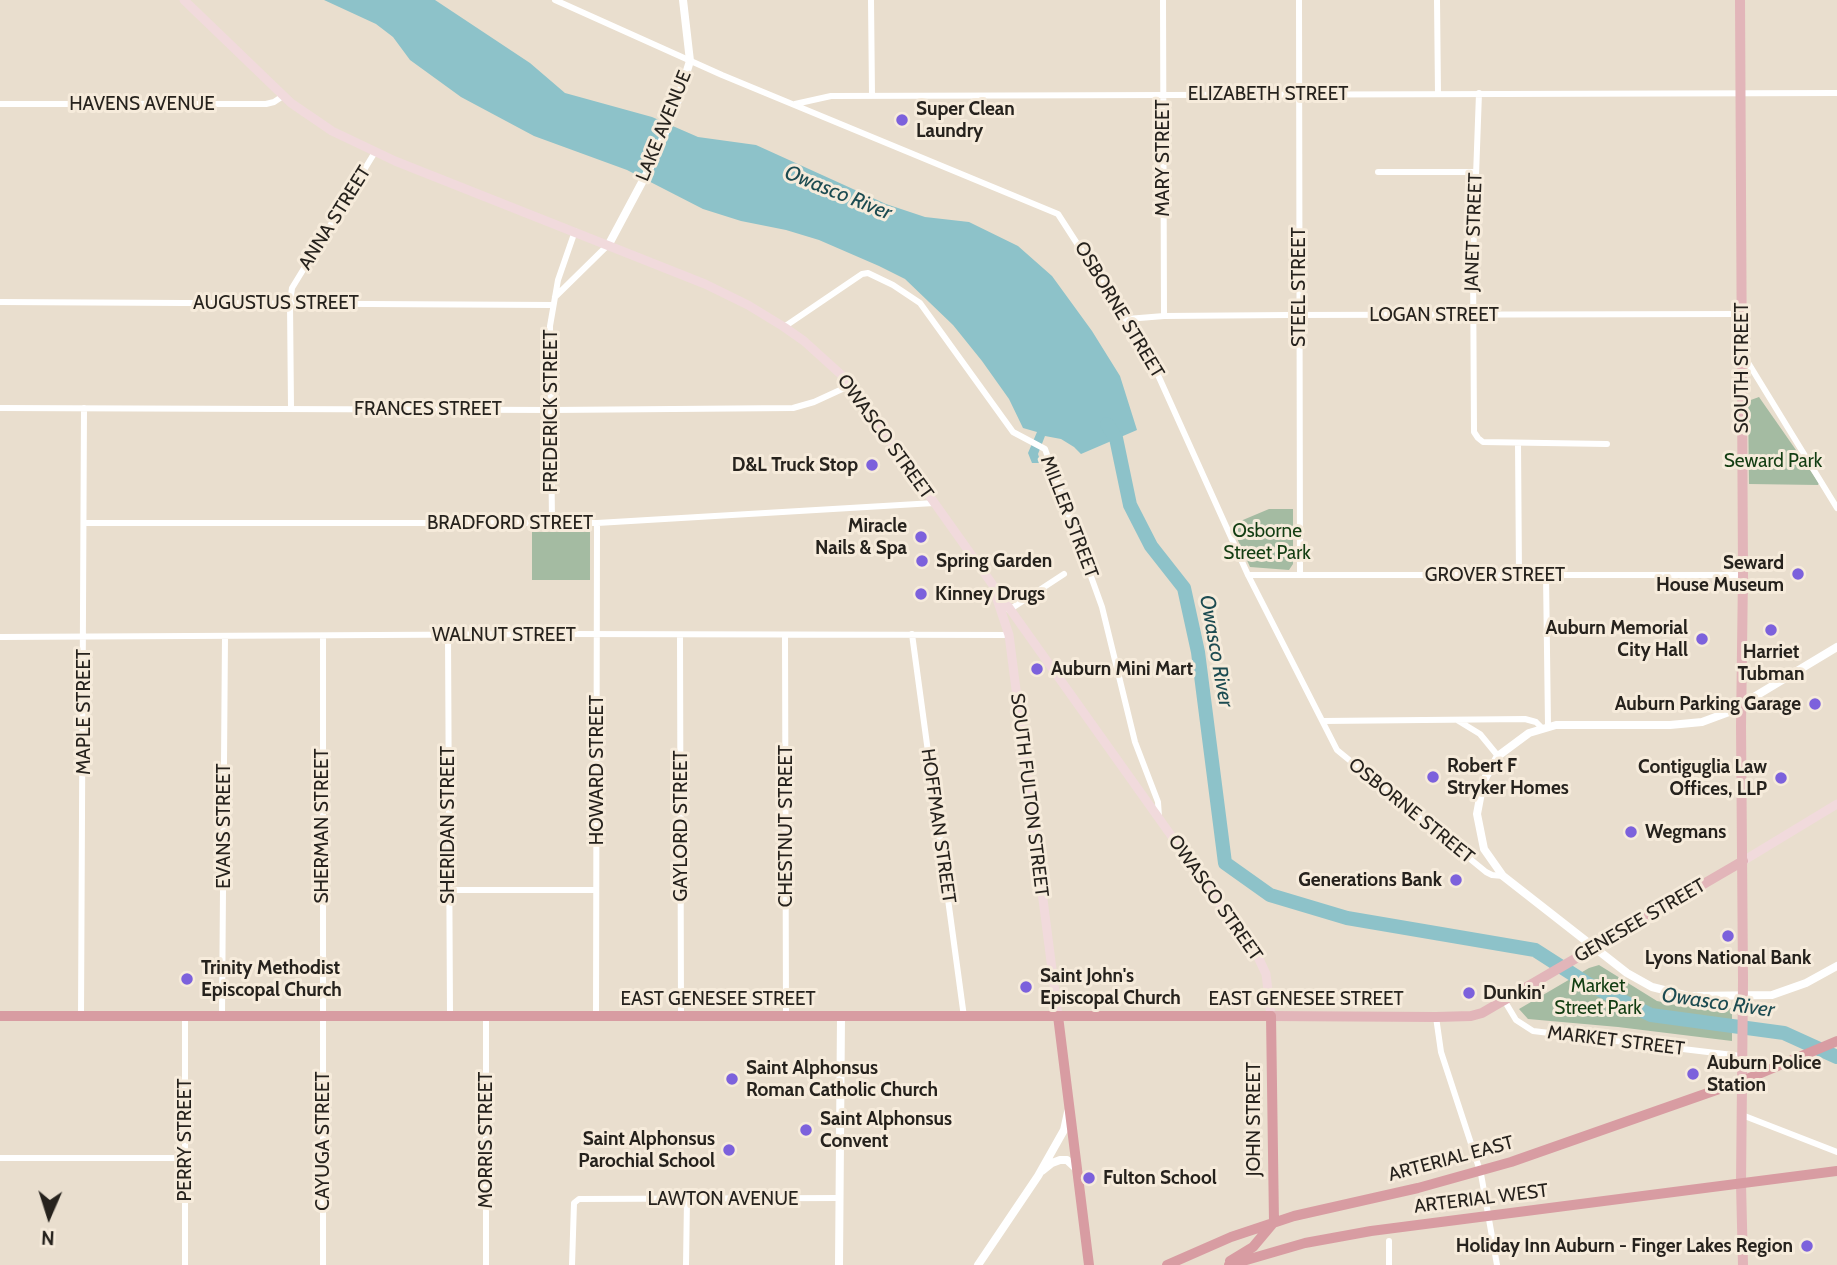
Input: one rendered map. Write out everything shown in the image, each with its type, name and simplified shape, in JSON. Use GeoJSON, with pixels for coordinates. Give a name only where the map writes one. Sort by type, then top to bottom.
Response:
{"type":"FeatureCollection","features":[{"type":"Feature","properties":{"kind":"highway","name":"EAST GENESEE STREET"},"geometry":{"type":"LineString","coordinates":[[0,1016],[1270,1016]]}},
{"type":"Feature","properties":{"kind":"highway"},"geometry":{"type":"LineString","coordinates":[[1058,1016],[1089,1265]]}},
{"type":"Feature","properties":{"kind":"highway","name":"JOHN STREET"},"geometry":{"type":"LineString","coordinates":[[1270,1016],[1274,1222]]}},
{"type":"Feature","properties":{"kind":"highway","name":"ARTERIAL EAST"},"geometry":{"type":"LineString","coordinates":[[1167,1265],[1274,1222],[1480,1171],[1742,1081],[1834,1042]]}},
{"type":"Feature","properties":{"kind":"highway","name":"ARTERIAL WEST"},"geometry":{"type":"LineString","coordinates":[[1227,1265],[1338,1236],[1837,1171]]}},
{"type":"Feature","properties":{"kind":"highway"},"geometry":{"type":"LineString","coordinates":[[1227,1265],[1253,1247],[1274,1222]]}},
{"type":"Feature","properties":{"kind":"main road","name":"OWASCO STREET"},"geometry":{"type":"LineString","coordinates":[[184,0],[284,97],[332,131],[375,152],[705,284],[748,305],[804,341],[851,385],[1259,959],[1266,974],[1270,1016]]}},
{"type":"Feature","properties":{"kind":"main road","name":"SOUTH STREET"},"geometry":{"type":"LineString","coordinates":[[1740,0],[1743,1265]]}},
{"type":"Feature","properties":{"kind":"main road","name":"SOUTH FULTON STREET"},"geometry":{"type":"LineString","coordinates":[[987,579],[1009,635],[1058,1016]]}},
{"type":"Feature","properties":{"kind":"main road"},"geometry":{"type":"LineString","coordinates":[[1009,635],[1022,628]]}},
{"type":"Feature","properties":{"kind":"main road","name":"GENESEE STREET"},"geometry":{"type":"LineString","coordinates":[[1436,1017],[1482,1013],[1837,804]]}},
{"type":"Feature","properties":{"kind":"main road","name":"EAST GENESEE STREET"},"geometry":{"type":"LineString","coordinates":[[1270,1016],[1436,1017]]}},
{"type":"Feature","properties":{"kind":"street","name":"OSBORNE STREET"},"geometry":{"type":"LineString","coordinates":[[555,0],[690,61],[1058,214],[1127,319],[1164,384],[1248,575],[1339,752],[1486,872],[1503,876]]}},
{"type":"Feature","properties":{"kind":"street","name":"LAKE AVENUE"},"geometry":{"type":"LineString","coordinates":[[608,244],[655,158],[690,61],[683,0]]}},
{"type":"Feature","properties":{"kind":"street"},"geometry":{"type":"LineString","coordinates":[[871,0],[872,95]]}},
{"type":"Feature","properties":{"kind":"street","name":"MARY STREET"},"geometry":{"type":"LineString","coordinates":[[1163,0],[1164,316]]}},
{"type":"Feature","properties":{"kind":"street","name":"STEEL STREET"},"geometry":{"type":"LineString","coordinates":[[1299,0],[1300,575]]}},
{"type":"Feature","properties":{"kind":"street"},"geometry":{"type":"LineString","coordinates":[[1437,0],[1438,94]]}},
{"type":"Feature","properties":{"kind":"street","name":"JANET STREET"},"geometry":{"type":"LineString","coordinates":[[1479,93],[1472,314],[1474,432],[1480,440],[1518,443]]}},
{"type":"Feature","properties":{"kind":"street","name":"ELIZABETH STREET"},"geometry":{"type":"LineString","coordinates":[[795,104],[831,96],[872,95],[1837,93]]}},
{"type":"Feature","properties":{"kind":"street","name":"HAVENS AVENUE"},"geometry":{"type":"LineString","coordinates":[[0,104],[266,104],[284,97]]}},
{"type":"Feature","properties":{"kind":"street","name":"ANNA STREET"},"geometry":{"type":"LineString","coordinates":[[291,408],[292,288],[375,152]]}},
{"type":"Feature","properties":{"kind":"street"},"geometry":{"type":"LineString","coordinates":[[1378,172],[1476,172]]}},
{"type":"Feature","properties":{"kind":"street","name":"FREDERICK STREET"},"geometry":{"type":"LineString","coordinates":[[552,524],[550,326],[553,302],[575,231]]}},
{"type":"Feature","properties":{"kind":"street"},"geometry":{"type":"LineString","coordinates":[[553,302],[608,244]]}},
{"type":"Feature","properties":{"kind":"street","name":"MILLER STREET"},"geometry":{"type":"LineString","coordinates":[[784,327],[862,274],[868,273],[904,291],[923,307],[1013,432],[1045,449],[1102,607],[1135,742],[1158,802],[1159,817]]}},
{"type":"Feature","properties":{"kind":"street","name":"AUGUSTUS STREET"},"geometry":{"type":"LineString","coordinates":[[0,302],[553,302]]}},
{"type":"Feature","properties":{"kind":"street","name":"LOGAN STREET"},"geometry":{"type":"LineString","coordinates":[[1127,319],[1164,316],[1741,314]]}},
{"type":"Feature","properties":{"kind":"street"},"geometry":{"type":"LineString","coordinates":[[1741,352],[1835,498],[1837,508]]}},
{"type":"Feature","properties":{"kind":"street","name":"FRANCES STREET"},"geometry":{"type":"LineString","coordinates":[[0,408],[793,408],[814,402],[851,385]]}},
{"type":"Feature","properties":{"kind":"street","name":"MAPLE STREET"},"geometry":{"type":"LineString","coordinates":[[81,1016],[84,408]]}},
{"type":"Feature","properties":{"kind":"street"},"geometry":{"type":"LineString","coordinates":[[1519,575],[1518,443],[1607,444]]}},
{"type":"Feature","properties":{"kind":"street","name":"BRADFORD STREET"},"geometry":{"type":"LineString","coordinates":[[85,523],[597,523],[933,503]]}},
{"type":"Feature","properties":{"kind":"street","name":"HOWARD STREET"},"geometry":{"type":"LineString","coordinates":[[596,1016],[597,523]]}},
{"type":"Feature","properties":{"kind":"street"},"geometry":{"type":"LineString","coordinates":[[1009,610],[1064,574]]}},
{"type":"Feature","properties":{"kind":"street","name":"GROVER STREET"},"geometry":{"type":"LineString","coordinates":[[1248,575],[1743,575]]}},
{"type":"Feature","properties":{"kind":"street"},"geometry":{"type":"LineString","coordinates":[[1545,727],[1546,575]]}},
{"type":"Feature","properties":{"kind":"street","name":"HOFFMAN STREET"},"geometry":{"type":"LineString","coordinates":[[912,634],[964,1017]]}},
{"type":"Feature","properties":{"kind":"street","name":"SHERIDAN STREET"},"geometry":{"type":"LineString","coordinates":[[447,635],[450,1016]]}},
{"type":"Feature","properties":{"kind":"street","name":"GAYLORD STREET"},"geometry":{"type":"LineString","coordinates":[[680,635],[681,1016]]}},
{"type":"Feature","properties":{"kind":"street","name":"CHESTNUT STREET"},"geometry":{"type":"LineString","coordinates":[[785,635],[786,1017]]}},
{"type":"Feature","properties":{"kind":"street","name":"WALNUT STREET"},"geometry":{"type":"LineString","coordinates":[[0,637],[1009,635]]}},
{"type":"Feature","properties":{"kind":"street","name":"EVANS STREET"},"geometry":{"type":"LineString","coordinates":[[222,1016],[225,636]]}},
{"type":"Feature","properties":{"kind":"street","name":"SHERMAN STREET"},"geometry":{"type":"LineString","coordinates":[[323,636],[323,1016]]}},
{"type":"Feature","properties":{"kind":"street"},"geometry":{"type":"LineString","coordinates":[[1837,647],[1715,718],[1687,724],[1545,727],[1517,740],[1498,756],[1483,782],[1477,814],[1484,849],[1503,876],[1637,979],[1668,992],[1688,996],[1772,995],[1798,987],[1837,966]]}},
{"type":"Feature","properties":{"kind":"street"},"geometry":{"type":"LineString","coordinates":[[1452,719],[1464,722],[1480,734],[1498,756]]}},
{"type":"Feature","properties":{"kind":"street"},"geometry":{"type":"LineString","coordinates":[[1323,721],[1525,719],[1545,727]]}},
{"type":"Feature","properties":{"kind":"street"},"geometry":{"type":"LineString","coordinates":[[449,890],[596,890]]}},
{"type":"Feature","properties":{"kind":"street","name":"MARKET STREET"},"geometry":{"type":"LineString","coordinates":[[1504,1000],[1516,1020],[1533,1031],[1741,1056]]}},
{"type":"Feature","properties":{"kind":"street","name":"PERRY STREET"},"geometry":{"type":"LineString","coordinates":[[185,1016],[185,1265]]}},
{"type":"Feature","properties":{"kind":"street","name":"CAYUGA STREET"},"geometry":{"type":"LineString","coordinates":[[323,1016],[323,1265]]}},
{"type":"Feature","properties":{"kind":"street","name":"MORRIS STREET"},"geometry":{"type":"LineString","coordinates":[[486,1016],[486,1265]]}},
{"type":"Feature","properties":{"kind":"street"},"geometry":{"type":"LineString","coordinates":[[839,1265],[841,1016]]}},
{"type":"Feature","properties":{"kind":"street"},"geometry":{"type":"LineString","coordinates":[[1436,1017],[1441,1052],[1480,1171],[1497,1265]]}},
{"type":"Feature","properties":{"kind":"street"},"geometry":{"type":"LineString","coordinates":[[978,1265],[1038,1176],[1064,1130],[1069,1100]]}},
{"type":"Feature","properties":{"kind":"street"},"geometry":{"type":"LineString","coordinates":[[1742,1115],[1837,1152]]}},
{"type":"Feature","properties":{"kind":"street"},"geometry":{"type":"LineString","coordinates":[[0,1158],[186,1158]]}},
{"type":"Feature","properties":{"kind":"street"},"geometry":{"type":"LineString","coordinates":[[1038,1176],[1052,1163],[1060,1160],[1067,1160],[1079,1170]]}},
{"type":"Feature","properties":{"kind":"street","name":"LAWTON AVENUE"},"geometry":{"type":"LineString","coordinates":[[572,1265],[574,1203],[579,1199],[839,1198]]}},
{"type":"Feature","properties":{"kind":"street"},"geometry":{"type":"LineString","coordinates":[[686,1265],[687,1199]]}},
{"type":"Feature","properties":{"kind":"street"},"geometry":{"type":"LineString","coordinates":[[1389,1241],[1389,1265]]}},
{"type":"Feature","properties":{"kind":"green space","name":"Seward Park"},"geometry":{"type":"Polygon","coordinates":[[[1759,397],[1818,485],[1749,484],[1748,401],[1759,397]]]}},
{"type":"Feature","properties":{"kind":"green space","name":"Osborne Street Park"},"geometry":{"type":"Polygon","coordinates":[[[1269,509],[1293,509],[1293,564],[1289,570],[1250,567],[1231,525],[1269,509]]]}},
{"type":"Feature","properties":{"kind":"green space"},"geometry":{"type":"Polygon","coordinates":[[[532,532],[590,532],[590,580],[532,580],[532,532]]]}},
{"type":"Feature","properties":{"kind":"green space","name":"Market Street Park"},"geometry":{"type":"Polygon","coordinates":[[[1599,965],[1657,1001],[1676,1005],[1732,1008],[1732,1041],[1528,1019],[1519,1009],[1589,968],[1599,965]]]}},
{"type":"Feature","properties":{"kind":"water"},"geometry":{"type":"Polygon","coordinates":[[[324,0],[435,0],[530,63],[565,93],[652,117],[698,137],[756,145],[886,204],[925,217],[969,222],[1018,246],[1052,276],[1092,331],[1120,376],[1137,430],[1081,454],[1061,439],[1045,436],[1038,454],[1041,463],[1032,463],[1028,453],[1037,432],[1023,428],[1009,399],[982,361],[953,325],[905,279],[819,240],[703,209],[627,170],[534,136],[461,97],[410,60],[393,37],[376,24],[324,0]]]}},
{"type":"Feature","properties":{"kind":"waterway","name":"Owasco River"},"geometry":{"type":"LineString","coordinates":[[1107,424],[1116,438],[1130,505],[1151,546],[1184,588],[1198,652],[1225,863],[1270,895],[1347,918],[1535,950],[1588,984],[1651,1015],[1784,1033],[1837,1057]]}},
{"type":"Feature","properties":{"kind":"place","name":"Super Clean Laundry"},"geometry":{"type":"Point","coordinates":[902,120]}},
{"type":"Feature","properties":{"kind":"place","name":"D&L Truck Stop"},"geometry":{"type":"Point","coordinates":[872,465]}},
{"type":"Feature","properties":{"kind":"place","name":"Miracle Nails & Spa"},"geometry":{"type":"Point","coordinates":[921,537]}},
{"type":"Feature","properties":{"kind":"place","name":"Spring Garden"},"geometry":{"type":"Point","coordinates":[922,561]}},
{"type":"Feature","properties":{"kind":"place","name":"Seward House Museum"},"geometry":{"type":"Point","coordinates":[1798,574]}},
{"type":"Feature","properties":{"kind":"place","name":"Kinney Drugs"},"geometry":{"type":"Point","coordinates":[921,594]}},
{"type":"Feature","properties":{"kind":"place","name":"Harriet Tubman"},"geometry":{"type":"Point","coordinates":[1771,630]}},
{"type":"Feature","properties":{"kind":"place","name":"Auburn Memorial City Hall"},"geometry":{"type":"Point","coordinates":[1702,639]}},
{"type":"Feature","properties":{"kind":"place","name":"Auburn Mini Mart"},"geometry":{"type":"Point","coordinates":[1037,669]}},
{"type":"Feature","properties":{"kind":"place","name":"Auburn Parking Garage"},"geometry":{"type":"Point","coordinates":[1815,704]}},
{"type":"Feature","properties":{"kind":"place","name":"Robert F Stryker Homes"},"geometry":{"type":"Point","coordinates":[1433,777]}},
{"type":"Feature","properties":{"kind":"place","name":"Contiguglia Law Offices, LLP"},"geometry":{"type":"Point","coordinates":[1781,778]}},
{"type":"Feature","properties":{"kind":"place","name":"Wegmans"},"geometry":{"type":"Point","coordinates":[1631,832]}},
{"type":"Feature","properties":{"kind":"place","name":"Generations Bank"},"geometry":{"type":"Point","coordinates":[1456,880]}},
{"type":"Feature","properties":{"kind":"place","name":"Lyons National Bank"},"geometry":{"type":"Point","coordinates":[1728,936]}},
{"type":"Feature","properties":{"kind":"place","name":"Trinity Methodist Episcopal Church"},"geometry":{"type":"Point","coordinates":[187,979]}},
{"type":"Feature","properties":{"kind":"place","name":"Saint John's Episcopal Church"},"geometry":{"type":"Point","coordinates":[1026,987]}},
{"type":"Feature","properties":{"kind":"place","name":"Dunkin'"},"geometry":{"type":"Point","coordinates":[1469,993]}},
{"type":"Feature","properties":{"kind":"place","name":"Auburn Police Station"},"geometry":{"type":"Point","coordinates":[1693,1074]}},
{"type":"Feature","properties":{"kind":"place","name":"Saint Alphonsus Roman Catholic Church"},"geometry":{"type":"Point","coordinates":[732,1079]}},
{"type":"Feature","properties":{"kind":"place","name":"Saint Alphonsus Convent"},"geometry":{"type":"Point","coordinates":[806,1130]}},
{"type":"Feature","properties":{"kind":"place","name":"Saint Alphonsus Parochial School"},"geometry":{"type":"Point","coordinates":[729,1150]}},
{"type":"Feature","properties":{"kind":"place","name":"Fulton School"},"geometry":{"type":"Point","coordinates":[1089,1178]}},
{"type":"Feature","properties":{"kind":"place","name":"Holiday Inn Auburn - Finger Lakes Region"},"geometry":{"type":"Point","coordinates":[1807,1246]}}]}
